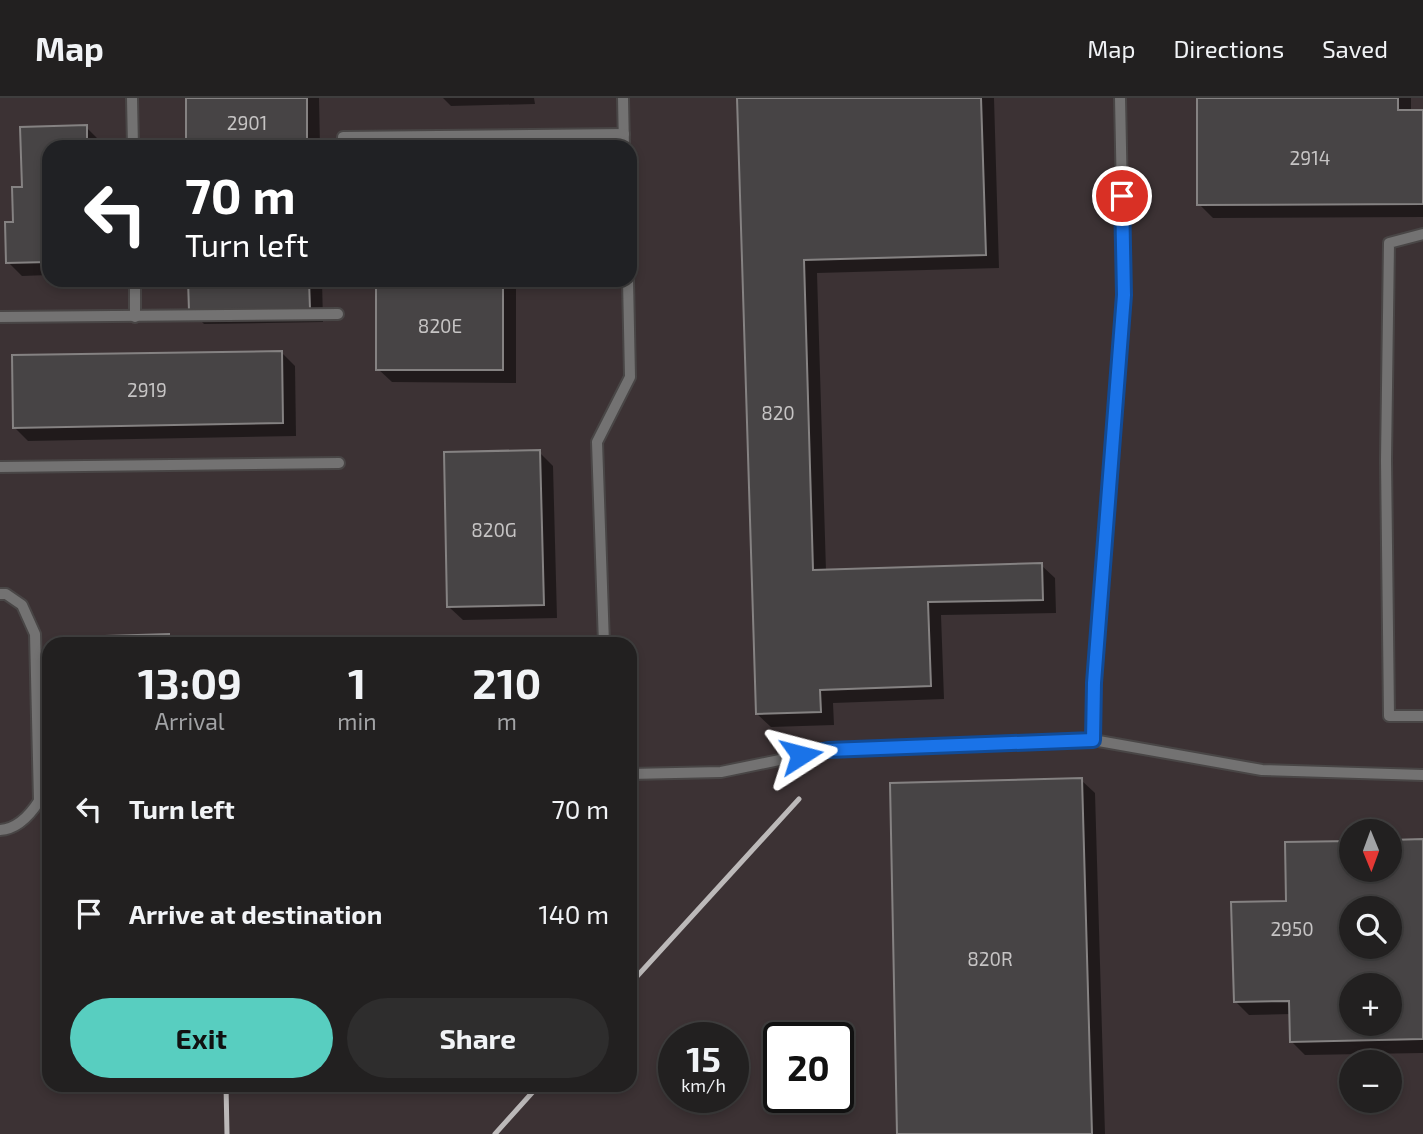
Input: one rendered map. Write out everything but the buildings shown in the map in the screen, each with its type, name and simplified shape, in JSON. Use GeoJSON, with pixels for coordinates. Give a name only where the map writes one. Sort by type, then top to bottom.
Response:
{"type":"FeatureCollection","features":[{"type":"Feature","properties":{"kind":"lane"},"geometry":{"type":"LineString","coordinates":[[132,98],[133,140]]}},
{"type":"Feature","properties":{"kind":"lane"},"geometry":{"type":"LineString","coordinates":[[623,98],[624,140]]}},
{"type":"Feature","properties":{"kind":"lane"},"geometry":{"type":"LineString","coordinates":[[1093,740],[1094,683],[1124,295],[1120,98]]}},
{"type":"Feature","properties":{"kind":"lane"},"geometry":{"type":"LineString","coordinates":[[343,140],[343,137],[624,134]]}},
{"type":"Feature","properties":{"kind":"lane"},"geometry":{"type":"LineString","coordinates":[[1423,234],[1389,243],[1386,460],[1390,716],[1423,716]]}},
{"type":"Feature","properties":{"kind":"lane"},"geometry":{"type":"LineString","coordinates":[[135,287],[135,317]]}},
{"type":"Feature","properties":{"kind":"lane"},"geometry":{"type":"LineString","coordinates":[[604,637],[597,442],[630,377],[628,287]]}},
{"type":"Feature","properties":{"kind":"lane"},"geometry":{"type":"LineString","coordinates":[[0,317],[338,314]]}},
{"type":"Feature","properties":{"kind":"lane"},"geometry":{"type":"LineString","coordinates":[[0,467],[339,463]]}},
{"type":"Feature","properties":{"kind":"lane"},"geometry":{"type":"LineString","coordinates":[[0,594],[6,594],[22,605],[35,634],[39,801],[29,816],[9,830],[0,830]]}},
{"type":"Feature","properties":{"kind":"lane"},"geometry":{"type":"LineString","coordinates":[[637,774],[721,772],[828,750],[1093,740],[1262,770],[1423,775]]}},
{"type":"Feature","properties":{"kind":"shaded area"},"geometry":{"type":"Polygon","coordinates":[[[0,98],[1423,98],[1423,1134],[0,1134],[0,98]]]}},
{"type":"Feature","properties":{"kind":"railway"},"geometry":{"type":"LineString","coordinates":[[637,976],[799,799]]}},
{"type":"Feature","properties":{"kind":"railway"},"geometry":{"type":"LineString","coordinates":[[226,1092],[227,1134]]}},
{"type":"Feature","properties":{"kind":"railway"},"geometry":{"type":"LineString","coordinates":[[495,1134],[533,1092]]}},
{"type":"Feature","properties":{"kind":"route"},"geometry":{"type":"LineString","coordinates":[[801,755],[828,750],[1093,740],[1094,683],[1124,295],[1122,196]]}}]}
